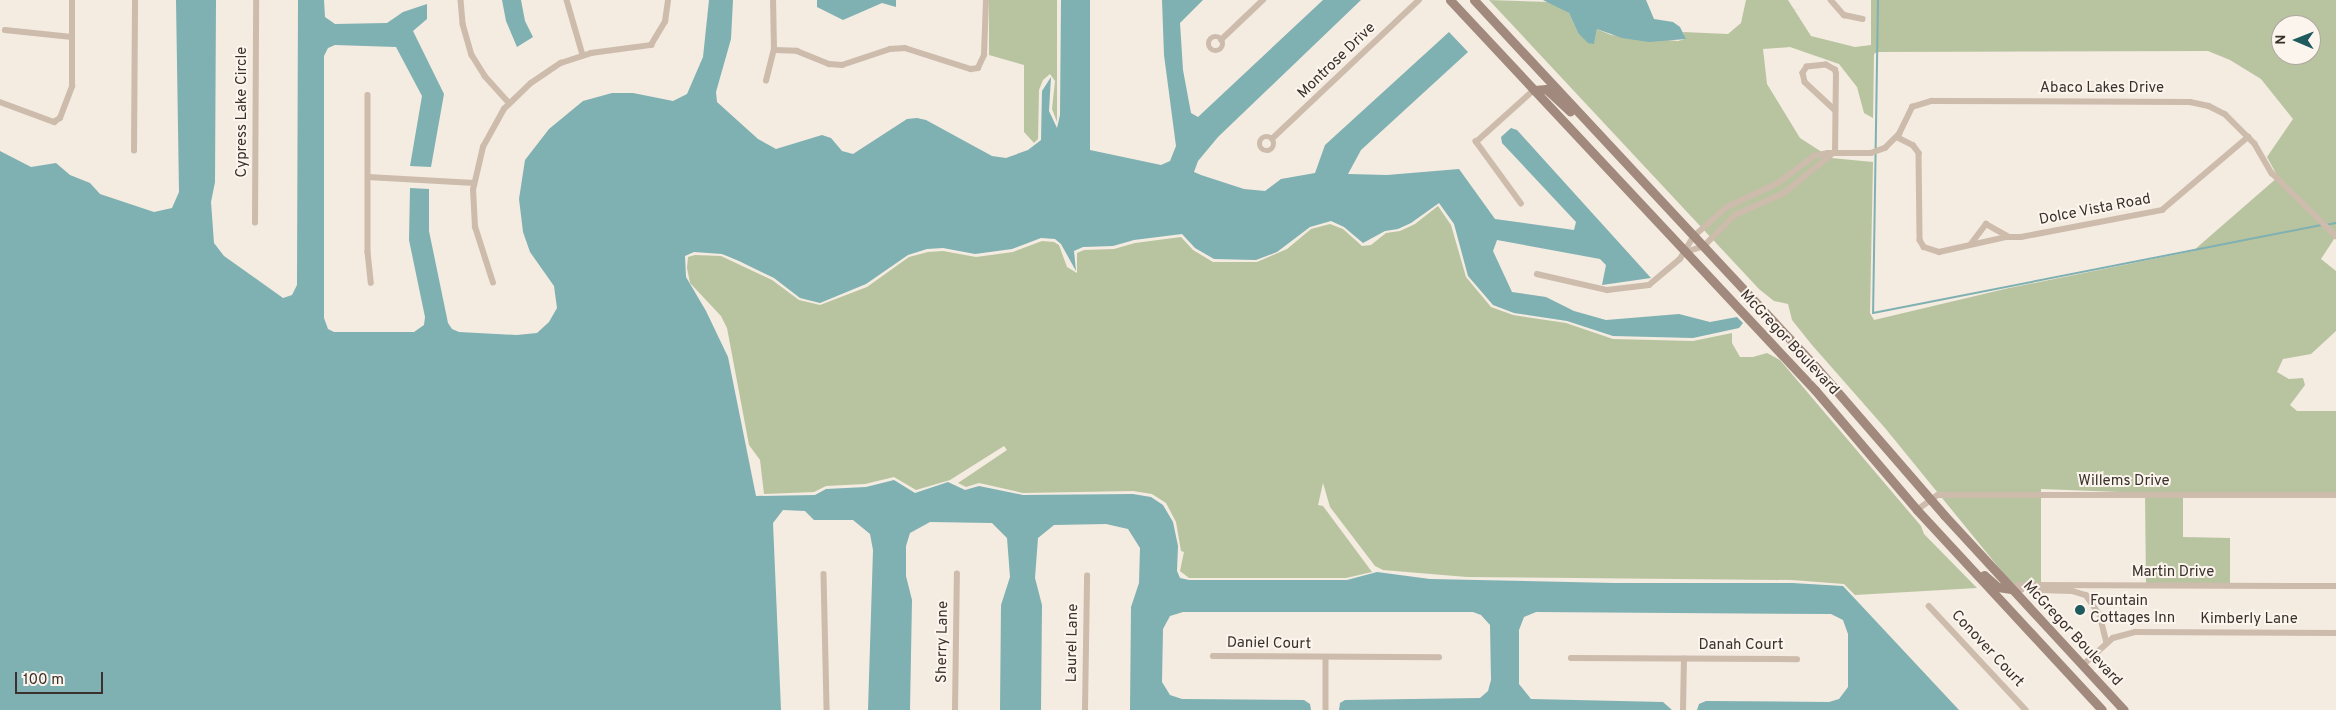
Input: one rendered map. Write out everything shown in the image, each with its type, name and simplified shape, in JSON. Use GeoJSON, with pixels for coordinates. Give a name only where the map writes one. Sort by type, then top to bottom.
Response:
{"type":"FeatureCollection","features":[{"type":"Feature","properties":{"kind":"main road","name":"McGregor Boulevard"},"geometry":{"type":"LineString","coordinates":[[1450,0],[1815,390],[1917,510],[2102,710]]}},
{"type":"Feature","properties":{"kind":"main road","name":"McGregor Boulevard"},"geometry":{"type":"LineString","coordinates":[[1474,0],[1816,366],[2011,589],[2124,710]]}},
{"type":"Feature","properties":{"kind":"main road"},"geometry":{"type":"LineString","coordinates":[[1534,90],[1546,89],[1570,110],[1584,118]]}},
{"type":"Feature","properties":{"kind":"main road"},"geometry":{"type":"LineString","coordinates":[[1948,544],[1958,548],[1994,585],[2011,589]]}},
{"type":"Feature","properties":{"kind":"street"},"geometry":{"type":"LineString","coordinates":[[0,102],[54,122],[60,118],[72,86],[72,0]]}},
{"type":"Feature","properties":{"kind":"street"},"geometry":{"type":"LineString","coordinates":[[134,151],[135,0]]}},
{"type":"Feature","properties":{"kind":"street","name":"Cypress Lake Circle"},"geometry":{"type":"LineString","coordinates":[[255,223],[256,0]]}},
{"type":"Feature","properties":{"kind":"street"},"geometry":{"type":"LineString","coordinates":[[461,0],[463,24],[472,55],[485,76],[509,103]]}},
{"type":"Feature","properties":{"kind":"street"},"geometry":{"type":"LineString","coordinates":[[567,0],[583,55]]}},
{"type":"Feature","properties":{"kind":"street"},"geometry":{"type":"LineString","coordinates":[[493,283],[475,227],[474,183],[483,147],[509,103],[550,69],[583,55],[651,45],[665,22],[668,0]]}},
{"type":"Feature","properties":{"kind":"street"},"geometry":{"type":"LineString","coordinates":[[766,81],[774,50],[773,0]]}},
{"type":"Feature","properties":{"kind":"street"},"geometry":{"type":"LineString","coordinates":[[774,50],[797,51],[822,62],[842,65],[890,49],[905,48],[971,69],[978,68],[984,55],[986,0]]}},
{"type":"Feature","properties":{"kind":"street"},"geometry":{"type":"LineString","coordinates":[[1221,40],[1263,0]]}},
{"type":"Feature","properties":{"kind":"street","name":"Montrose Drive"},"geometry":{"type":"LineString","coordinates":[[1272,139],[1419,0]]}},
{"type":"Feature","properties":{"kind":"street"},"geometry":{"type":"LineString","coordinates":[[1831,0],[1844,15],[1864,19]]}},
{"type":"Feature","properties":{"kind":"street"},"geometry":{"type":"LineString","coordinates":[[5,30],[72,37]]}},
{"type":"Feature","properties":{"kind":"street"},"geometry":{"type":"LineString","coordinates":[[1835,110],[1805,82],[1803,73],[1806,67],[1826,65],[1835,70],[1835,110],[1835,153]]}},
{"type":"Feature","properties":{"kind":"street"},"geometry":{"type":"LineString","coordinates":[[1521,204],[1476,142],[1534,90]]}},
{"type":"Feature","properties":{"kind":"street"},"geometry":{"type":"LineString","coordinates":[[368,95],[371,283]]}},
{"type":"Feature","properties":{"kind":"street","name":"Abaco Lakes Drive"},"geometry":{"type":"LineString","coordinates":[[1897,137],[1908,111],[1918,104],[1932,101],[2190,102],[2217,109],[2248,137],[2260,150],[2268,168],[2336,236]]}},
{"type":"Feature","properties":{"kind":"street"},"geometry":{"type":"LineString","coordinates":[[1537,274],[1607,290],[1634,289],[1656,280],[1686,252],[1694,236],[1727,207],[1778,183],[1814,156],[1835,153],[1872,153],[1885,148],[1897,137]]}},
{"type":"Feature","properties":{"kind":"street","name":"Dolce Vista Road"},"geometry":{"type":"LineString","coordinates":[[1897,137],[1913,145],[1918,153],[1919,234],[1924,247],[1943,252],[2010,236],[2162,210],[2248,137]]}},
{"type":"Feature","properties":{"kind":"street"},"geometry":{"type":"LineString","coordinates":[[1686,252],[1704,246],[1735,215],[1777,198],[1820,161],[1835,153]]}},
{"type":"Feature","properties":{"kind":"street"},"geometry":{"type":"LineString","coordinates":[[368,176],[474,183]]}},
{"type":"Feature","properties":{"kind":"street"},"geometry":{"type":"LineString","coordinates":[[1970,245],[1986,224],[2010,236]]}},
{"type":"Feature","properties":{"kind":"street","name":"Willems Drive"},"geometry":{"type":"LineString","coordinates":[[1930,498],[1960,494],[2336,495]]}},
{"type":"Feature","properties":{"kind":"street"},"geometry":{"type":"LineString","coordinates":[[1917,510],[1930,498]]}},
{"type":"Feature","properties":{"kind":"street"},"geometry":{"type":"LineString","coordinates":[[824,574],[828,710]]}},
{"type":"Feature","properties":{"kind":"street","name":"Sherry Lane"},"geometry":{"type":"LineString","coordinates":[[955,710],[957,574]]}},
{"type":"Feature","properties":{"kind":"street","name":"Laurel Lane"},"geometry":{"type":"LineString","coordinates":[[1085,710],[1087,576]]}},
{"type":"Feature","properties":{"kind":"street","name":"Martin Drive"},"geometry":{"type":"LineString","coordinates":[[2011,589],[2019,585],[2336,586]]}},
{"type":"Feature","properties":{"kind":"street"},"geometry":{"type":"LineString","coordinates":[[2011,589],[2072,591],[2086,595],[2100,615],[2107,643]]}},
{"type":"Feature","properties":{"kind":"street","name":"Conover Court"},"geometry":{"type":"LineString","coordinates":[[1930,606],[2026,710]]}},
{"type":"Feature","properties":{"kind":"street","name":"Kimberly Lane"},"geometry":{"type":"LineString","coordinates":[[2082,665],[2107,643],[2135,632],[2336,633]]}},
{"type":"Feature","properties":{"kind":"street","name":"Daniel Court"},"geometry":{"type":"LineString","coordinates":[[1213,656],[1439,657]]}},
{"type":"Feature","properties":{"kind":"street","name":"Daniel Court"},"geometry":{"type":"LineString","coordinates":[[1326,657],[1326,710]]}},
{"type":"Feature","properties":{"kind":"street","name":"Danah Court"},"geometry":{"type":"LineString","coordinates":[[1571,658],[1797,659]]}},
{"type":"Feature","properties":{"kind":"street","name":"Danah Court"},"geometry":{"type":"LineString","coordinates":[[1683,710],[1684,659]]}},
{"type":"Feature","properties":{"kind":"green space"},"geometry":{"type":"Polygon","coordinates":[[[989,0],[1057,0],[1057,122],[1052,109],[1055,81],[1050,74],[1043,80],[1039,90],[1038,139],[1034,143],[1024,132],[1024,65],[989,55],[989,0]]]}},
{"type":"Feature","properties":{"kind":"green space"},"geometry":{"type":"Polygon","coordinates":[[[1489,0],[1550,2],[1569,13],[1578,33],[1594,43],[1597,29],[1611,35],[1678,41],[1685,39],[1683,32],[1728,34],[1741,23],[1746,0],[1788,0],[1811,36],[1855,47],[1871,45],[1871,0],[2336,0],[2336,236],[2321,259],[2336,271],[2336,331],[2311,354],[2283,359],[2277,372],[2289,379],[2303,378],[2305,385],[2290,405],[2297,411],[2336,411],[2336,492],[2183,495],[2183,537],[2230,538],[2230,587],[2146,583],[2145,493],[2041,489],[2041,582],[2013,585],[1885,428],[1812,345],[1792,320],[1788,304],[1774,301],[1759,289],[1489,0]],[[1790,47],[1763,49],[1767,84],[1800,138],[1831,158],[1873,162],[1870,313],[1874,320],[2009,288],[2193,251],[2278,177],[2267,157],[2293,119],[2261,79],[2230,60],[2208,51],[1877,52],[1874,54],[1873,118],[1864,113],[1857,87],[1839,64],[1790,47]]]}},
{"type":"Feature","properties":{"kind":"green space"},"geometry":{"type":"Polygon","coordinates":[[[1438,206],[1451,225],[1466,277],[1491,307],[1513,315],[1566,323],[1613,339],[1693,341],[1732,333],[1732,343],[1740,357],[1753,357],[1767,353],[1780,360],[1921,526],[1924,534],[1977,588],[1855,595],[1844,584],[1792,580],[1467,577],[1383,570],[1375,566],[1330,507],[1323,483],[1318,505],[1323,506],[1372,572],[1346,578],[1189,578],[1180,571],[1184,552],[1181,551],[1176,522],[1166,503],[1152,494],[1133,491],[1023,493],[979,483],[966,487],[958,483],[1007,450],[1004,446],[950,480],[916,490],[894,477],[865,484],[826,486],[814,492],[764,494],[760,460],[749,445],[727,328],[721,316],[690,283],[687,268],[688,257],[695,255],[721,256],[772,280],[799,300],[820,305],[867,287],[909,257],[928,252],[943,251],[976,257],[1013,252],[1042,241],[1054,242],[1059,245],[1067,267],[1077,273],[1077,253],[1084,250],[1114,249],[1135,243],[1181,237],[1193,250],[1213,262],[1257,262],[1287,249],[1311,229],[1330,224],[1343,229],[1362,246],[1371,245],[1386,233],[1400,231],[1415,224],[1438,206]]]}},
{"type":"Feature","properties":{"kind":"water"},"geometry":{"type":"Polygon","coordinates":[[[176,0],[216,0],[215,182],[211,202],[214,243],[224,256],[283,298],[292,295],[297,285],[298,0],[324,0],[325,17],[335,24],[387,23],[403,12],[427,4],[427,19],[413,31],[444,94],[431,167],[410,166],[422,96],[396,47],[335,45],[328,48],[324,56],[324,318],[328,329],[334,332],[414,332],[424,325],[425,317],[409,240],[410,188],[429,189],[429,231],[448,323],[452,329],[459,332],[517,335],[537,333],[549,322],[557,308],[554,286],[530,252],[523,232],[519,199],[525,160],[549,129],[583,101],[612,93],[633,93],[673,101],[687,94],[703,57],[709,0],[733,0],[731,39],[716,92],[717,102],[758,139],[776,149],[822,135],[831,138],[842,151],[853,154],[907,119],[917,118],[926,120],[992,156],[1006,158],[1028,150],[1041,140],[1042,91],[1051,77],[1049,111],[1057,128],[1060,115],[1061,0],[1090,0],[1090,150],[1161,165],[1170,161],[1176,146],[1164,55],[1162,0],[1203,0],[1180,23],[1183,70],[1191,113],[1198,117],[1323,0],[1361,0],[1218,137],[1198,161],[1194,172],[1244,189],[1265,191],[1281,179],[1315,173],[1325,145],[1449,32],[1468,52],[1361,150],[1348,174],[1387,175],[1459,169],[1495,219],[1574,230],[1576,222],[1502,143],[1501,137],[1511,128],[1517,130],[1651,278],[1602,285],[1606,265],[1600,259],[1497,240],[1493,251],[1512,292],[1546,297],[1574,311],[1606,320],[1679,314],[1710,322],[1737,317],[1743,323],[1739,328],[1693,338],[1613,336],[1567,321],[1514,313],[1493,305],[1468,276],[1454,224],[1439,203],[1411,223],[1398,229],[1385,231],[1363,243],[1344,227],[1331,221],[1310,227],[1277,252],[1256,260],[1214,259],[1195,248],[1182,234],[1134,240],[1113,246],[1083,247],[1074,251],[1076,271],[1061,244],[1055,239],[1041,238],[1012,249],[975,254],[943,248],[927,249],[908,255],[866,284],[820,303],[800,298],[774,278],[722,254],[694,252],[685,256],[686,277],[706,311],[728,357],[756,496],[815,495],[826,489],[866,487],[894,480],[915,493],[948,482],[965,490],[979,486],[1023,495],[1133,494],[1151,497],[1163,505],[1173,522],[1178,546],[1177,571],[1180,578],[1189,580],[1347,580],[1377,572],[1430,579],[1614,583],[1792,583],[1843,586],[1959,710],[1697,710],[1699,704],[1706,701],[1829,702],[1839,699],[1848,687],[1848,634],[1843,620],[1831,614],[1536,612],[1524,617],[1519,630],[1519,684],[1531,699],[1663,702],[1672,710],[1339,710],[1340,703],[1345,700],[1480,698],[1488,691],[1491,680],[1490,625],[1481,615],[1473,612],[1183,612],[1170,616],[1163,629],[1162,682],[1170,695],[1182,699],[1304,700],[1310,704],[1311,710],[1130,710],[1131,607],[1139,583],[1140,548],[1128,529],[1106,524],[1054,525],[1038,538],[1035,578],[1042,605],[1041,710],[1000,710],[1001,605],[1010,577],[1007,538],[992,523],[930,522],[910,533],[906,546],[906,576],[912,600],[910,710],[868,710],[873,550],[870,534],[853,520],[814,520],[805,511],[783,510],[773,523],[781,710],[0,710],[0,151],[31,167],[56,163],[70,175],[90,183],[100,194],[154,212],[172,208],[179,192],[176,0]]]}},
{"type":"Feature","properties":{"kind":"water"},"geometry":{"type":"Polygon","coordinates":[[[502,0],[521,0],[525,21],[533,37],[517,47],[506,21],[502,0]]]}},
{"type":"Feature","properties":{"kind":"water"},"geometry":{"type":"Polygon","coordinates":[[[817,0],[896,0],[896,7],[882,3],[843,20],[817,7],[817,0]]]}},
{"type":"Feature","properties":{"kind":"water"},"geometry":{"type":"Polygon","coordinates":[[[1543,0],[1646,0],[1654,19],[1673,22],[1680,27],[1686,39],[1649,42],[1622,38],[1597,29],[1594,44],[1588,43],[1578,33],[1569,13],[1543,0]]]}},
{"type":"Feature","properties":{"kind":"waterway"},"geometry":{"type":"LineString","coordinates":[[1878,0],[1873,313],[2321,225]]}},
{"type":"Feature","properties":{"kind":"waterway"},"geometry":{"type":"LineString","coordinates":[[2326,225],[2336,223]]}},
{"type":"Feature","properties":{"kind":"place","name":"Fountain Cottages Inn"},"geometry":{"type":"Point","coordinates":[2080,610]}}]}
